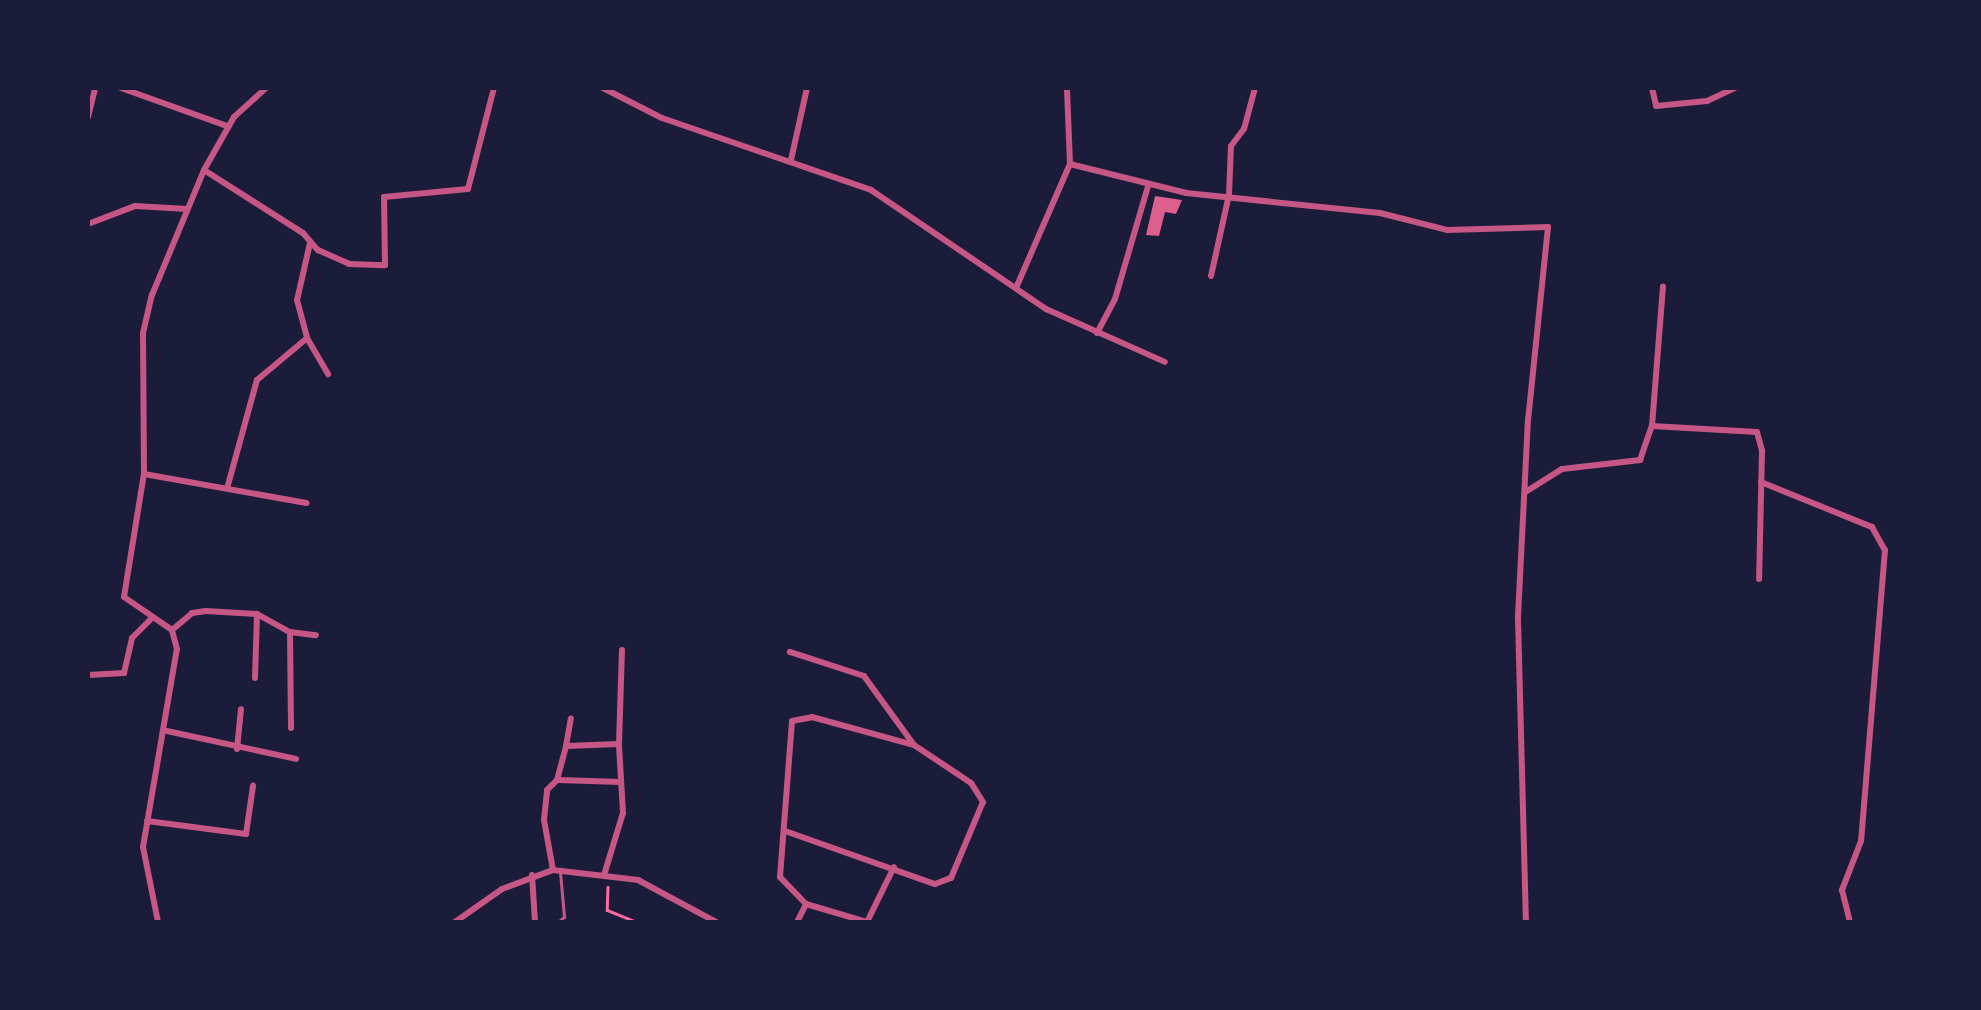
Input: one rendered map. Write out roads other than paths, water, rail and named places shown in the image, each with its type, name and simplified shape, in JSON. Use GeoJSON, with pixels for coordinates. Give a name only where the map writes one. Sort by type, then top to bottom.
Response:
{"type":"FeatureCollection","features":[{"type":"Feature","properties":{"kind":"street"},"geometry":{"type":"LineString","coordinates":[[88,117],[95,88]]}},
{"type":"Feature","properties":{"kind":"street"},"geometry":{"type":"LineString","coordinates":[[122,88],[227,126]]}},
{"type":"Feature","properties":{"kind":"street"},"geometry":{"type":"LineString","coordinates":[[158,922],[143,868],[147,822],[178,660],[172,630],[129,606],[124,592],[144,474],[143,332],[186,209],[204,170],[227,126],[266,88]]}},
{"type":"Feature","properties":{"kind":"street"},"geometry":{"type":"LineString","coordinates":[[204,170],[341,262],[387,264],[384,197],[468,190],[494,88]]}},
{"type":"Feature","properties":{"kind":"street"},"geometry":{"type":"LineString","coordinates":[[604,88],[662,118],[871,190],[1016,288],[1097,333],[1164,362]]}},
{"type":"Feature","properties":{"kind":"street"},"geometry":{"type":"LineString","coordinates":[[791,160],[808,88]]}},
{"type":"Feature","properties":{"kind":"street"},"geometry":{"type":"LineString","coordinates":[[1016,288],[1070,164],[1068,88]]}},
{"type":"Feature","properties":{"kind":"street"},"geometry":{"type":"LineString","coordinates":[[1211,276],[1229,195],[1231,146],[1244,129],[1255,88]]}},
{"type":"Feature","properties":{"kind":"street"},"geometry":{"type":"LineString","coordinates":[[1652,88],[1656,106],[1708,101],[1735,88]]}},
{"type":"Feature","properties":{"kind":"street"},"geometry":{"type":"LineString","coordinates":[[1070,164],[1148,186],[1380,213],[1447,230],[1548,227],[1526,491],[1516,715],[1526,922]]}},
{"type":"Feature","properties":{"kind":"street"},"geometry":{"type":"LineString","coordinates":[[1097,333],[1115,300],[1148,186]]}},
{"type":"Feature","properties":{"kind":"street"},"geometry":{"type":"LineString","coordinates":[[88,224],[135,206],[186,209]]}},
{"type":"Feature","properties":{"kind":"street"},"geometry":{"type":"LineString","coordinates":[[310,243],[297,300],[307,338],[328,374]]}},
{"type":"Feature","properties":{"kind":"street"},"geometry":{"type":"LineString","coordinates":[[1526,491],[1562,469],[1640,460],[1652,426],[1663,286]]}},
{"type":"Feature","properties":{"kind":"street"},"geometry":{"type":"LineString","coordinates":[[228,485],[257,380],[307,338]]}},
{"type":"Feature","properties":{"kind":"street"},"geometry":{"type":"LineString","coordinates":[[1652,426],[1757,432],[1762,482],[1758,579]]}},
{"type":"Feature","properties":{"kind":"street"},"geometry":{"type":"LineString","coordinates":[[144,474],[228,485],[306,503]]}},
{"type":"Feature","properties":{"kind":"street"},"geometry":{"type":"LineString","coordinates":[[1762,482],[1872,527],[1885,550],[1861,841],[1842,890],[1850,922]]}},
{"type":"Feature","properties":{"kind":"street"},"geometry":{"type":"LineString","coordinates":[[172,630],[198,612],[257,614],[290,632],[316,635]]}},
{"type":"Feature","properties":{"kind":"street"},"geometry":{"type":"LineString","coordinates":[[255,678],[257,614]]}},
{"type":"Feature","properties":{"kind":"street"},"geometry":{"type":"LineString","coordinates":[[88,676],[124,673],[132,638],[152,618]]}},
{"type":"Feature","properties":{"kind":"street"},"geometry":{"type":"LineString","coordinates":[[290,632],[290,728]]}},
{"type":"Feature","properties":{"kind":"street"},"geometry":{"type":"LineString","coordinates":[[606,875],[623,813],[619,744],[622,650]]}},
{"type":"Feature","properties":{"kind":"street"},"geometry":{"type":"LineString","coordinates":[[785,831],[935,884],[951,878],[982,808],[970,783],[914,744],[864,676],[790,652]]}},
{"type":"Feature","properties":{"kind":"street"},"geometry":{"type":"LineString","coordinates":[[237,749],[241,709]]}},
{"type":"Feature","properties":{"kind":"street"},"geometry":{"type":"LineString","coordinates":[[556,870],[544,808],[557,780],[571,718]]}},
{"type":"Feature","properties":{"kind":"street"},"geometry":{"type":"LineString","coordinates":[[894,867],[868,922],[806,904],[780,877],[792,721],[812,718],[914,744]]}},
{"type":"Feature","properties":{"kind":"street"},"geometry":{"type":"LineString","coordinates":[[166,731],[296,759]]}},
{"type":"Feature","properties":{"kind":"street"},"geometry":{"type":"LineString","coordinates":[[566,746],[619,744]]}},
{"type":"Feature","properties":{"kind":"street"},"geometry":{"type":"LineString","coordinates":[[557,780],[622,782]]}},
{"type":"Feature","properties":{"kind":"street"},"geometry":{"type":"LineString","coordinates":[[147,822],[246,834],[253,786]]}},
{"type":"Feature","properties":{"kind":"street"},"geometry":{"type":"LineString","coordinates":[[455,922],[532,875],[556,870],[606,875],[658,887],[716,922]]}},
{"type":"Feature","properties":{"kind":"street"},"geometry":{"type":"LineString","coordinates":[[532,875],[535,922]]}},
{"type":"Feature","properties":{"kind":"street"},"geometry":{"type":"LineString","coordinates":[[797,922],[806,904]]}},
{"type":"Feature","properties":{"kind":"lane"},"geometry":{"type":"LineString","coordinates":[[556,870],[564,916],[558,922]]}}]}
